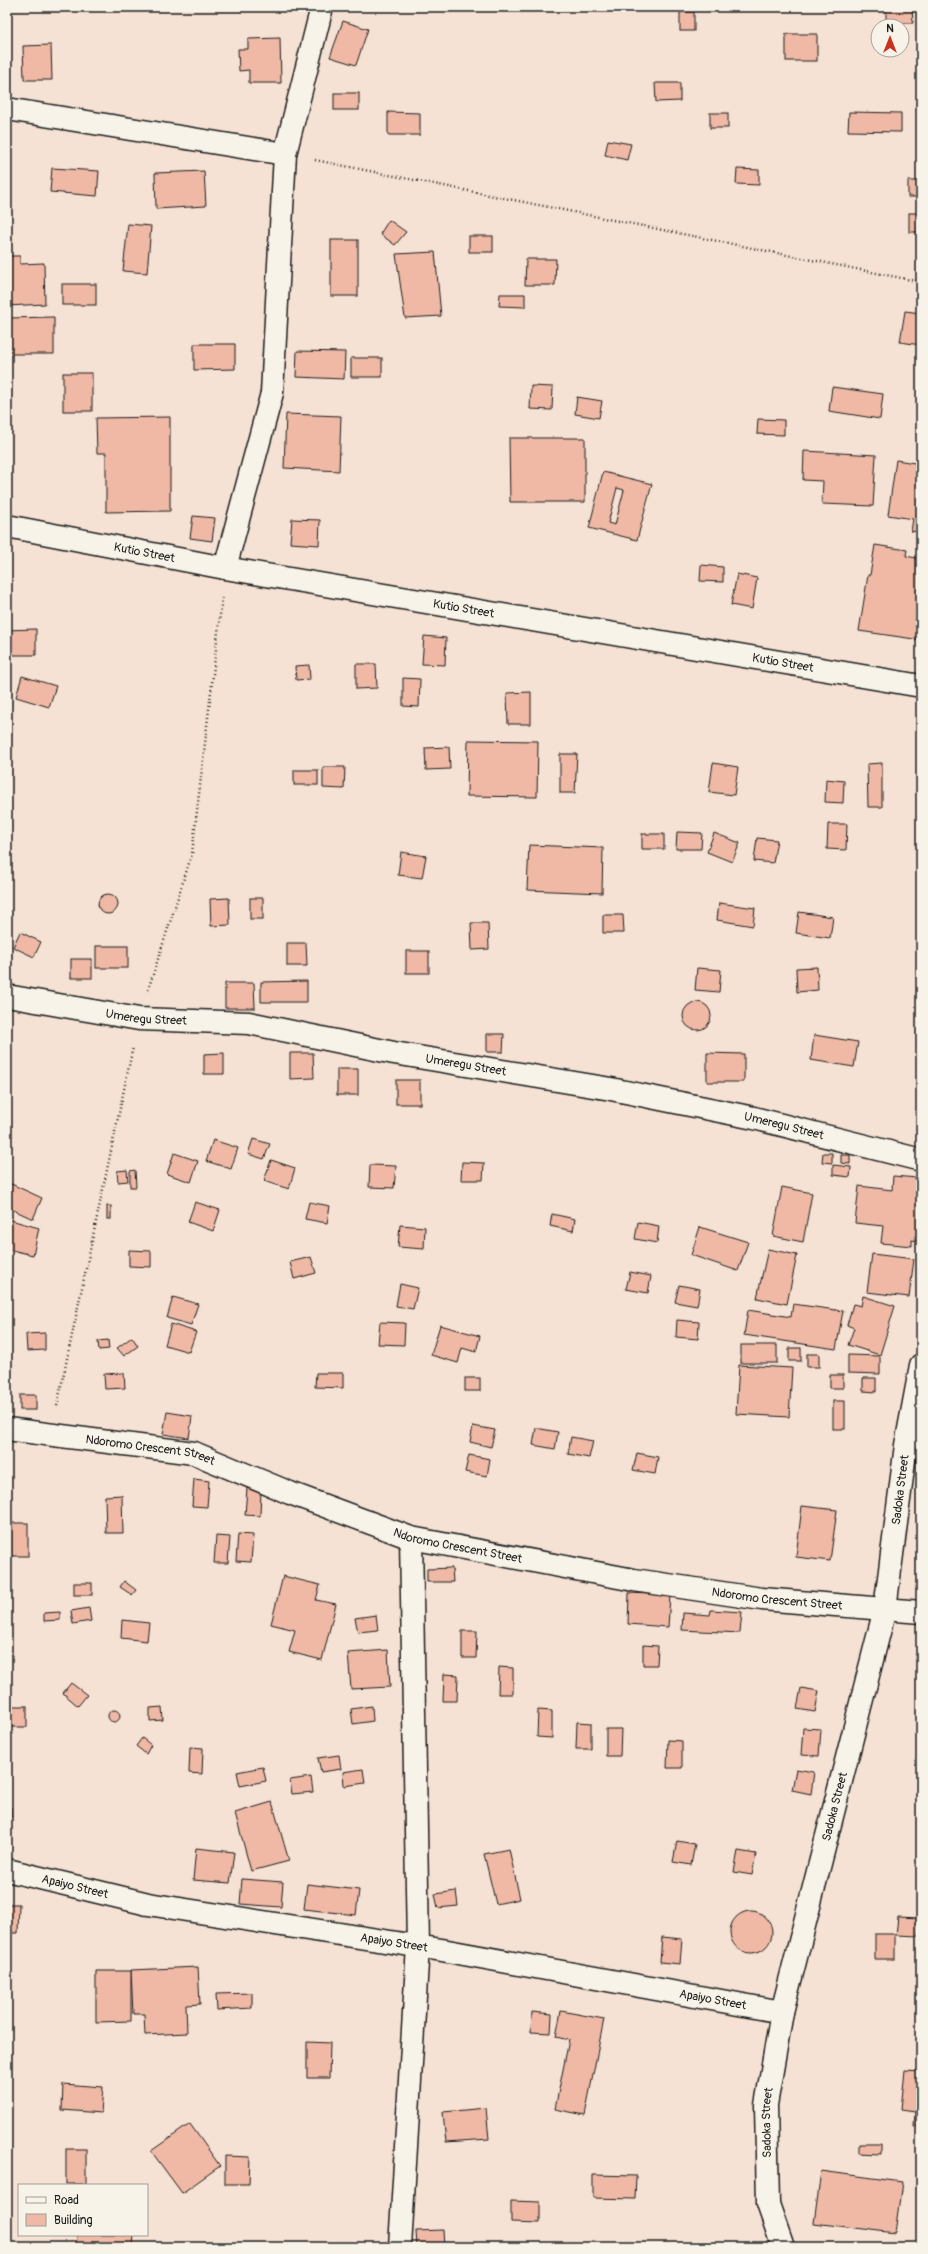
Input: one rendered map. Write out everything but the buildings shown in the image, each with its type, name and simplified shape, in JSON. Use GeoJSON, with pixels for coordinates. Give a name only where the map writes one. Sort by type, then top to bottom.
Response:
{"type":"FeatureCollection","features":[{"type":"Feature","properties":{"kind":"street"},"geometry":{"type":"LineString","coordinates":[[226,568],[272,393],[285,154],[322,7]]}},
{"type":"Feature","properties":{"kind":"street"},"geometry":{"type":"LineString","coordinates":[[7,109],[285,154]]}},
{"type":"Feature","properties":{"kind":"street","name":"Kutio Street"},"geometry":{"type":"LineString","coordinates":[[7,526],[226,568],[921,686]]}},
{"type":"Feature","properties":{"kind":"street","name":"Umeregu Street"},"geometry":{"type":"LineString","coordinates":[[7,996],[139,1019],[249,1023],[394,1053],[611,1088],[754,1118],[921,1160]]}},
{"type":"Feature","properties":{"kind":"street","name":"Sadoka Street"},"geometry":{"type":"LineString","coordinates":[[783,2247],[768,2204],[766,2105],[782,2012],[885,1609],[906,1445],[921,1365]]}},
{"type":"Feature","properties":{"kind":"street","name":"Ndoromo Crescent Street"},"geometry":{"type":"LineString","coordinates":[[7,1429],[194,1453],[290,1493],[412,1538],[634,1580],[762,1599],[921,1612]]}},
{"type":"Feature","properties":{"kind":"street"},"geometry":{"type":"LineString","coordinates":[[400,2247],[418,1946],[412,1538]]}},
{"type":"Feature","properties":{"kind":"street","name":"Apaiyo Street"},"geometry":{"type":"LineString","coordinates":[[7,1870],[148,1904],[418,1946],[782,2012]]}},
{"type":"Feature","properties":{"kind":"path"},"geometry":{"type":"LineString","coordinates":[[285,154],[921,282]]}},
{"type":"Feature","properties":{"kind":"path"},"geometry":{"type":"LineString","coordinates":[[51,1434],[139,1019],[192,854],[226,568]]}}]}
